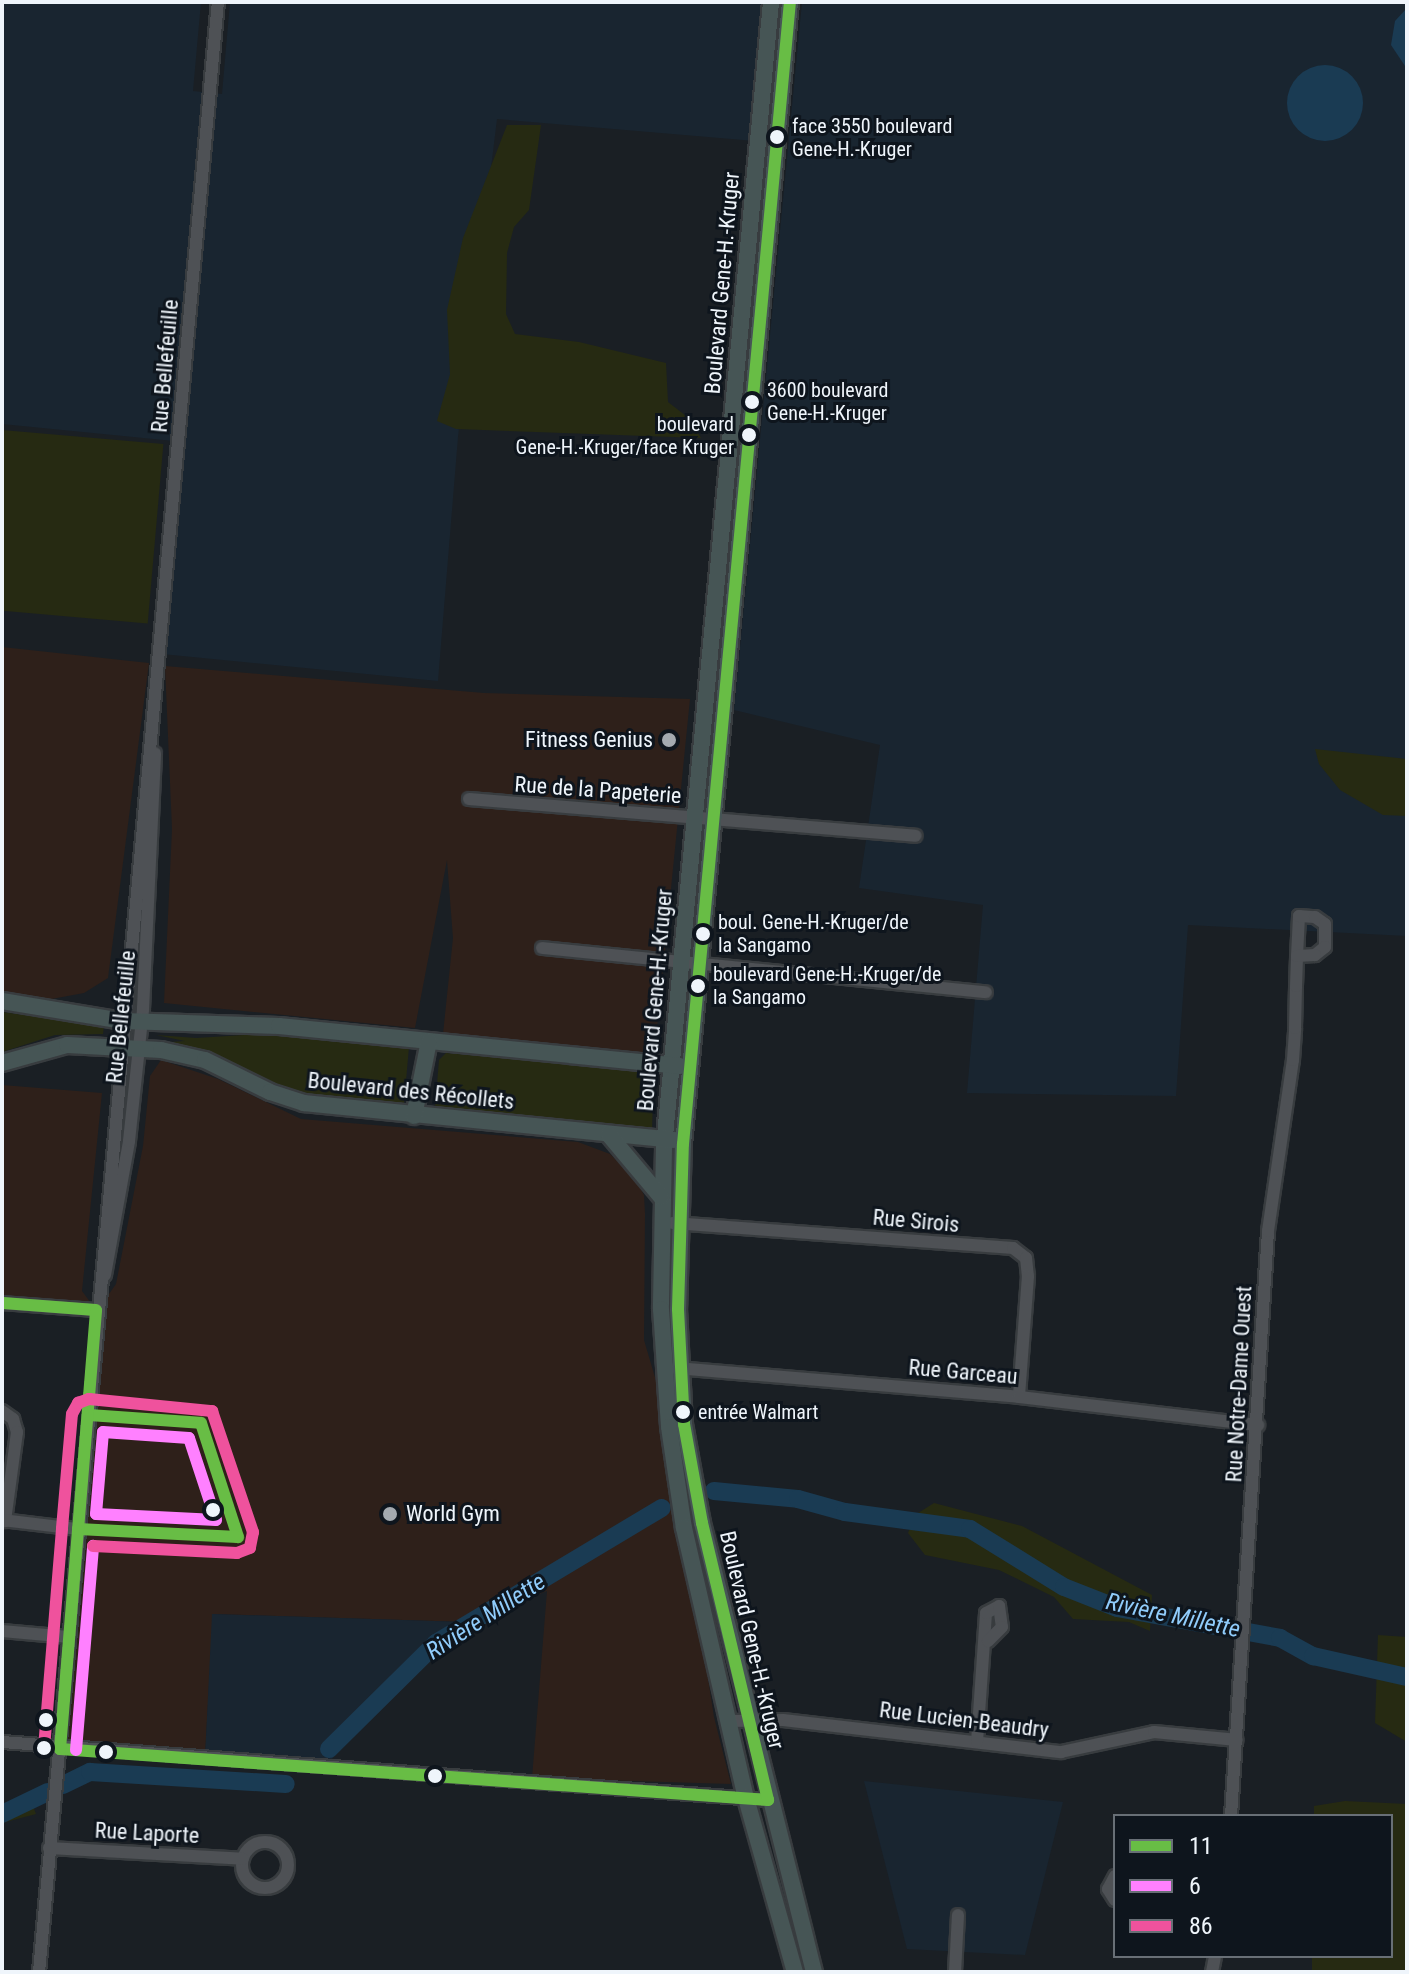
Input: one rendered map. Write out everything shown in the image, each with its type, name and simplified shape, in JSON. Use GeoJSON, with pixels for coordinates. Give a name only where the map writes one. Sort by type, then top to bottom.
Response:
{"type":"FeatureCollection","features":[{"type":"Feature","properties":{"kind":"main road","name":"Boulevard Gene-H.-Kruger"},"geometry":{"type":"LineString","coordinates":[[771,2],[693,817],[660,1222],[672,1368],[740,1721],[746,1798],[795,1972]]}},
{"type":"Feature","properties":{"kind":"main road","name":"Boulevard Gene-H.-Kruger"},"geometry":{"type":"LineString","coordinates":[[672,1368],[689,1068],[790,2]]}},
{"type":"Feature","properties":{"kind":"main road"},"geometry":{"type":"LineString","coordinates":[[2,1001],[141,1023],[279,1026],[689,1068]]}},
{"type":"Feature","properties":{"kind":"main road"},"geometry":{"type":"LineString","coordinates":[[414,1116],[429,1041]]}},
{"type":"Feature","properties":{"kind":"main road","name":"Boulevard des Récollets"},"geometry":{"type":"LineString","coordinates":[[2,1063],[57,1046],[129,1047],[205,1060],[298,1101],[414,1116],[683,1140]]}},
{"type":"Feature","properties":{"kind":"main road"},"geometry":{"type":"LineString","coordinates":[[609,1135],[661,1197]]}},
{"type":"Feature","properties":{"kind":"main road","name":"Boulevard Gene-H.-Kruger"},"geometry":{"type":"LineString","coordinates":[[740,1721],[768,1800],[814,1972]]}},
{"type":"Feature","properties":{"kind":"street","name":"Rue Bellefeuille"},"geometry":{"type":"LineString","coordinates":[[129,1047],[123,1021],[218,2]]}},
{"type":"Feature","properties":{"kind":"street"},"geometry":{"type":"LineString","coordinates":[[769,21],[788,23]]}},
{"type":"Feature","properties":{"kind":"street","name":"Rue Bellefeuille"},"geometry":{"type":"LineString","coordinates":[[39,1972],[97,1305],[129,1047],[141,1023],[154,832],[151,734]]}},
{"type":"Feature","properties":{"kind":"street","name":"Rue de la Papeterie"},"geometry":{"type":"LineString","coordinates":[[469,799],[915,836]]}},
{"type":"Feature","properties":{"kind":"street","name":"Rue Notre-Dame Ouest"},"geometry":{"type":"LineString","coordinates":[[1231,1814],[1268,1231],[1293,1060],[1297,956],[1299,916],[1315,917],[1325,924],[1325,947],[1315,955],[1297,956]]}},
{"type":"Feature","properties":{"kind":"street"},"geometry":{"type":"LineString","coordinates":[[542,948],[699,966],[986,992]]}},
{"type":"Feature","properties":{"kind":"street","name":"Rue Sirois"},"geometry":{"type":"LineString","coordinates":[[660,1222],[1013,1248],[1026,1258],[1028,1276],[1019,1397]]}},
{"type":"Feature","properties":{"kind":"street"},"geometry":{"type":"LineString","coordinates":[[2,1303],[97,1305]]}},
{"type":"Feature","properties":{"kind":"street","name":"Rue Garceau"},"geometry":{"type":"LineString","coordinates":[[672,1368],[1019,1397],[1258,1425]]}},
{"type":"Feature","properties":{"kind":"street"},"geometry":{"type":"LineString","coordinates":[[2,1411],[13,1419],[17,1432],[4,1520],[78,1529]]}},
{"type":"Feature","properties":{"kind":"street"},"geometry":{"type":"LineString","coordinates":[[2,1631],[69,1637]]}},
{"type":"Feature","properties":{"kind":"street"},"geometry":{"type":"LineString","coordinates":[[977,1742],[988,1641]]}},
{"type":"Feature","properties":{"kind":"street","name":"Rue Lucien-Beaudry"},"geometry":{"type":"LineString","coordinates":[[740,1721],[783,1720],[1061,1752],[1154,1732],[1237,1740]]}},
{"type":"Feature","properties":{"kind":"street"},"geometry":{"type":"LineString","coordinates":[[2,1742],[60,1749],[768,1800]]}},
{"type":"Feature","properties":{"kind":"street","name":"Rue Laporte"},"geometry":{"type":"LineString","coordinates":[[49,1848],[243,1859]]}},
{"type":"Feature","properties":{"kind":"street"},"geometry":{"type":"LineString","coordinates":[[955,1972],[958,1915]]}},
{"type":"Feature","properties":{"kind":"shaded area"},"geometry":{"type":"Polygon","coordinates":[[[2,2],[201,2],[193,91],[222,94],[230,2],[769,2],[755,141],[497,119],[458,437],[438,681],[162,654],[184,442],[2,424],[2,2]]]}},
{"type":"Feature","properties":{"kind":"shaded area"},"geometry":{"type":"Polygon","coordinates":[[[802,2],[1407,2],[1407,936],[1188,925],[1176,1096],[967,1093],[983,905],[859,888],[880,745],[734,710],[802,2]]]}},
{"type":"Feature","properties":{"kind":"shaded area"},"geometry":{"type":"Polygon","coordinates":[[[2,647],[149,663],[108,978],[84,993],[46,1000],[2,991],[2,647]]]}},
{"type":"Feature","properties":{"kind":"shaded area"},"geometry":{"type":"Polygon","coordinates":[[[165,666],[484,693],[690,699],[655,1048],[647,1053],[443,1034],[453,938],[447,860],[415,1028],[164,1003],[172,829],[165,666]]]}},
{"type":"Feature","properties":{"kind":"shaded area"},"geometry":{"type":"Polygon","coordinates":[[[161,1060],[218,1079],[301,1119],[578,1142],[610,1154],[634,1177],[644,1195],[644,1340],[669,1425],[714,1717],[731,1784],[532,1778],[547,1591],[466,1622],[213,1614],[205,1757],[63,1745],[97,1311],[116,1284],[143,1146],[150,1076],[161,1060]]]}},
{"type":"Feature","properties":{"kind":"shaded area"},"geometry":{"type":"Polygon","coordinates":[[[2,1085],[102,1093],[82,1291],[96,1310],[2,1303],[2,1085]]]}},
{"type":"Feature","properties":{"kind":"shaded area"},"geometry":{"type":"Polygon","coordinates":[[[212,1614],[466,1622],[328,1763],[205,1757],[212,1614]]]}},
{"type":"Feature","properties":{"kind":"shaded area"},"geometry":{"type":"Polygon","coordinates":[[[864,1781],[1063,1802],[1025,1955],[907,1949],[864,1781]]]}},
{"type":"Feature","properties":{"kind":"green space"},"geometry":{"type":"Polygon","coordinates":[[[507,125],[541,125],[529,210],[514,227],[507,253],[506,314],[515,334],[579,342],[666,363],[668,402],[690,419],[701,438],[456,429],[437,421],[450,374],[447,310],[463,238],[507,125]]]}},
{"type":"Feature","properties":{"kind":"green space"},"geometry":{"type":"Polygon","coordinates":[[[2,430],[163,444],[148,623],[2,611],[2,430]]]}},
{"type":"Feature","properties":{"kind":"green space"},"geometry":{"type":"Polygon","coordinates":[[[1315,749],[1407,759],[1407,816],[1383,815],[1340,790],[1319,764],[1315,749]]]}},
{"type":"Feature","properties":{"kind":"green space"},"geometry":{"type":"Polygon","coordinates":[[[2,1012],[104,1026],[103,1034],[55,1035],[2,1052],[2,1012]]]}},
{"type":"Feature","properties":{"kind":"green space"},"geometry":{"type":"Polygon","coordinates":[[[274,1033],[409,1047],[404,1103],[296,1093],[203,1052],[155,1043],[185,1041],[156,1035],[196,1038],[274,1033]]]}},
{"type":"Feature","properties":{"kind":"green space"},"geometry":{"type":"Polygon","coordinates":[[[446,1053],[654,1071],[652,1129],[435,1109],[439,1060],[446,1053]]]}},
{"type":"Feature","properties":{"kind":"green space"},"geometry":{"type":"Polygon","coordinates":[[[934,1503],[1022,1526],[1152,1595],[1150,1631],[1129,1622],[1073,1619],[1054,1597],[999,1570],[925,1555],[908,1533],[915,1515],[934,1503]]]}},
{"type":"Feature","properties":{"kind":"green space"},"geometry":{"type":"Polygon","coordinates":[[[1378,1635],[1407,1637],[1407,1742],[1375,1723],[1378,1635]]]}},
{"type":"Feature","properties":{"kind":"green space"},"geometry":{"type":"Polygon","coordinates":[[[30,1799],[36,1814],[2,1823],[2,1805],[30,1799]]]}},
{"type":"Feature","properties":{"kind":"green space"},"geometry":{"type":"Polygon","coordinates":[[[1345,1801],[1407,1804],[1407,1972],[1312,1972],[1312,1958],[1393,1958],[1393,1814],[1314,1814],[1314,1806],[1345,1801]]]}},
{"type":"Feature","properties":{"kind":"water"},"geometry":{"type":"Polygon","coordinates":[[[1407,8],[1407,69],[1391,45],[1395,21],[1407,8]]]}},
{"type":"Feature","properties":{"kind":"water"},"geometry":{"type":"Polygon","coordinates":[[[1325,65],[1339,68],[1352,76],[1360,89],[1363,103],[1360,117],[1352,130],[1339,138],[1325,141],[1311,138],[1298,130],[1290,117],[1287,103],[1290,89],[1298,76],[1311,68],[1325,65]]]}},
{"type":"Feature","properties":{"kind":"waterway","name":"Rivière Millette"},"geometry":{"type":"LineString","coordinates":[[714,1491],[798,1499],[845,1512],[970,1529],[1064,1587],[1117,1608],[1280,1638],[1313,1656],[1407,1677]]}},
{"type":"Feature","properties":{"kind":"waterway","name":"Rivière Millette"},"geometry":{"type":"LineString","coordinates":[[329,1749],[436,1643],[662,1508]]}},
{"type":"Feature","properties":{"kind":"waterway","name":"Rivière Millette"},"geometry":{"type":"LineString","coordinates":[[63,1785],[90,1772],[286,1784]]}},
{"type":"Feature","properties":{"kind":"waterway","name":"Rivière Millette"},"geometry":{"type":"LineString","coordinates":[[2,1814],[48,1792]]}},
{"type":"Feature","properties":{"kind":"transit line","name":"11"},"geometry":{"type":"LineString","coordinates":[[60,1749],[768,1800],[702,1523],[684,1424],[678,1309],[683,1144],[790,2]]}},
{"type":"Feature","properties":{"kind":"transit line","name":"11"},"geometry":{"type":"LineString","coordinates":[[2,1303],[96,1310]]}},
{"type":"Feature","properties":{"kind":"transit line","name":"11"},"geometry":{"type":"LineString","coordinates":[[60,1749],[96,1310]]}},
{"type":"Feature","properties":{"kind":"transit line","name":"86"},"geometry":{"type":"LineString","coordinates":[[62,1528],[72,1414],[78,1403],[89,1399],[212,1411],[253,1532],[250,1548],[237,1553],[93,1546]]}},
{"type":"Feature","properties":{"kind":"transit line","name":"11"},"geometry":{"type":"LineString","coordinates":[[88,1415],[201,1423]]}},
{"type":"Feature","properties":{"kind":"transit line","name":"11"},"geometry":{"type":"LineString","coordinates":[[201,1423],[238,1537]]}},
{"type":"Feature","properties":{"kind":"transit line","name":"6"},"geometry":{"type":"LineString","coordinates":[[103,1432],[189,1438],[216,1520],[96,1514],[103,1432]]}},
{"type":"Feature","properties":{"kind":"transit line","name":"86"},"geometry":{"type":"LineString","coordinates":[[44,1748],[62,1529]]}},
{"type":"Feature","properties":{"kind":"transit line","name":"11"},"geometry":{"type":"LineString","coordinates":[[78,1529],[238,1537]]}},
{"type":"Feature","properties":{"kind":"transit line","name":"6"},"geometry":{"type":"LineString","coordinates":[[76,1750],[93,1546]]}},
{"type":"Feature","properties":{"kind":"place","name":"face 3550 boulevard Gene-H.-Kruger"},"geometry":{"type":"Point","coordinates":[777,137]}},
{"type":"Feature","properties":{"kind":"place","name":"3600 boulevard Gene-H.-Kruger"},"geometry":{"type":"Point","coordinates":[752,402]}},
{"type":"Feature","properties":{"kind":"place","name":"boulevard Gene-H.-Kruger/face Kruger"},"geometry":{"type":"Point","coordinates":[749,435]}},
{"type":"Feature","properties":{"kind":"place","name":"Fitness Genius"},"geometry":{"type":"Point","coordinates":[669,740]}},
{"type":"Feature","properties":{"kind":"place","name":"boul. Gene-H.-Kruger/de la Sangamo"},"geometry":{"type":"Point","coordinates":[703,934]}},
{"type":"Feature","properties":{"kind":"place","name":"boulevard Gene-H.-Kruger/de la Sangamo"},"geometry":{"type":"Point","coordinates":[698,986]}},
{"type":"Feature","properties":{"kind":"place","name":"entrée Walmart"},"geometry":{"type":"Point","coordinates":[683,1412]}},
{"type":"Feature","properties":{"kind":"place","name":"World Gym"},"geometry":{"type":"Point","coordinates":[390,1514]}}]}
